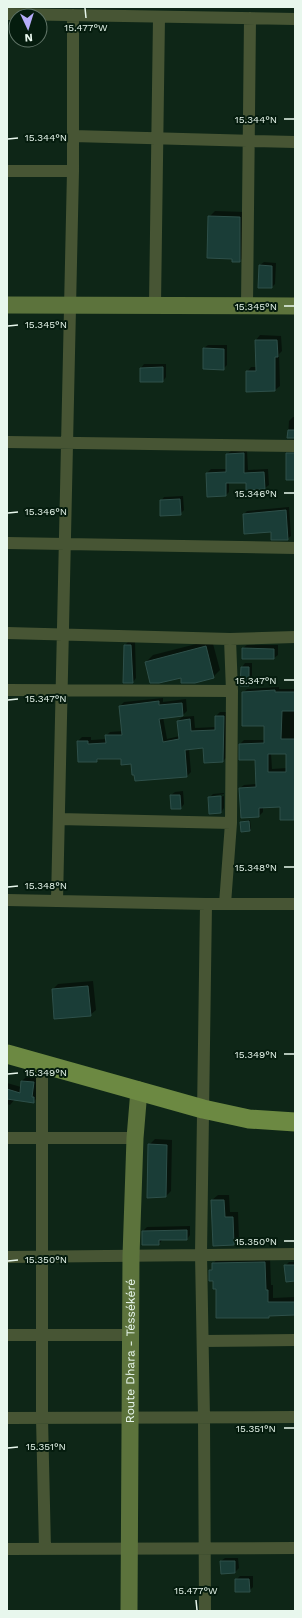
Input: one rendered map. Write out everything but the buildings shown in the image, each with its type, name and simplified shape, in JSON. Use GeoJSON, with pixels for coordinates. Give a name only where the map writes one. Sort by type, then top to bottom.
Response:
{"type":"FeatureCollection","features":[{"type":"Feature","properties":{"kind":"main road"},"geometry":{"type":"LineString","coordinates":[[7,1054],[203,1109],[249,1119],[295,1122]]}},
{"type":"Feature","properties":{"kind":"street"},"geometry":{"type":"LineString","coordinates":[[7,14],[295,19]]}},
{"type":"Feature","properties":{"kind":"street"},"geometry":{"type":"LineString","coordinates":[[57,901],[73,171],[73,15]]}},
{"type":"Feature","properties":{"kind":"street"},"geometry":{"type":"LineString","coordinates":[[155,305],[159,17]]}},
{"type":"Feature","properties":{"kind":"street"},"geometry":{"type":"LineString","coordinates":[[247,306],[250,18]]}},
{"type":"Feature","properties":{"kind":"street"},"geometry":{"type":"LineString","coordinates":[[73,136],[295,142]]}},
{"type":"Feature","properties":{"kind":"street"},"geometry":{"type":"LineString","coordinates":[[7,170],[73,171]]}},
{"type":"Feature","properties":{"kind":"street"},"geometry":{"type":"LineString","coordinates":[[7,305],[295,306]]}},
{"type":"Feature","properties":{"kind":"street"},"geometry":{"type":"LineString","coordinates":[[7,442],[295,446]]}},
{"type":"Feature","properties":{"kind":"street"},"geometry":{"type":"LineString","coordinates":[[7,543],[295,548]]}},
{"type":"Feature","properties":{"kind":"street"},"geometry":{"type":"LineString","coordinates":[[7,633],[230,639],[295,637]]}},
{"type":"Feature","properties":{"kind":"street"},"geometry":{"type":"LineString","coordinates":[[225,904],[231,823],[232,691],[230,639]]}},
{"type":"Feature","properties":{"kind":"street"},"geometry":{"type":"LineString","coordinates":[[7,690],[232,691]]}},
{"type":"Feature","properties":{"kind":"street"},"geometry":{"type":"LineString","coordinates":[[59,819],[231,823]]}},
{"type":"Feature","properties":{"kind":"street"},"geometry":{"type":"LineString","coordinates":[[7,900],[206,904],[295,904]]}},
{"type":"Feature","properties":{"kind":"street"},"geometry":{"type":"LineString","coordinates":[[205,1611],[201,1254],[206,904]]}},
{"type":"Feature","properties":{"kind":"street"},"geometry":{"type":"LineString","coordinates":[[42,1063],[41,1257],[42,1418],[45,1549]]}},
{"type":"Feature","properties":{"kind":"street","name":"Route Dhara - Téssékéré"},"geometry":{"type":"LineString","coordinates":[[129,1611],[131,1256],[135,1138],[139,1090]]}},
{"type":"Feature","properties":{"kind":"street"},"geometry":{"type":"LineString","coordinates":[[7,1138],[135,1138]]}},
{"type":"Feature","properties":{"kind":"street"},"geometry":{"type":"LineString","coordinates":[[7,1257],[295,1254]]}},
{"type":"Feature","properties":{"kind":"street"},"geometry":{"type":"LineString","coordinates":[[7,1335],[130,1335]]}},
{"type":"Feature","properties":{"kind":"street"},"geometry":{"type":"LineString","coordinates":[[203,1341],[295,1340]]}},
{"type":"Feature","properties":{"kind":"street"},"geometry":{"type":"LineString","coordinates":[[7,1418],[295,1417]]}},
{"type":"Feature","properties":{"kind":"street"},"geometry":{"type":"LineString","coordinates":[[7,1549],[295,1548]]}}]}
